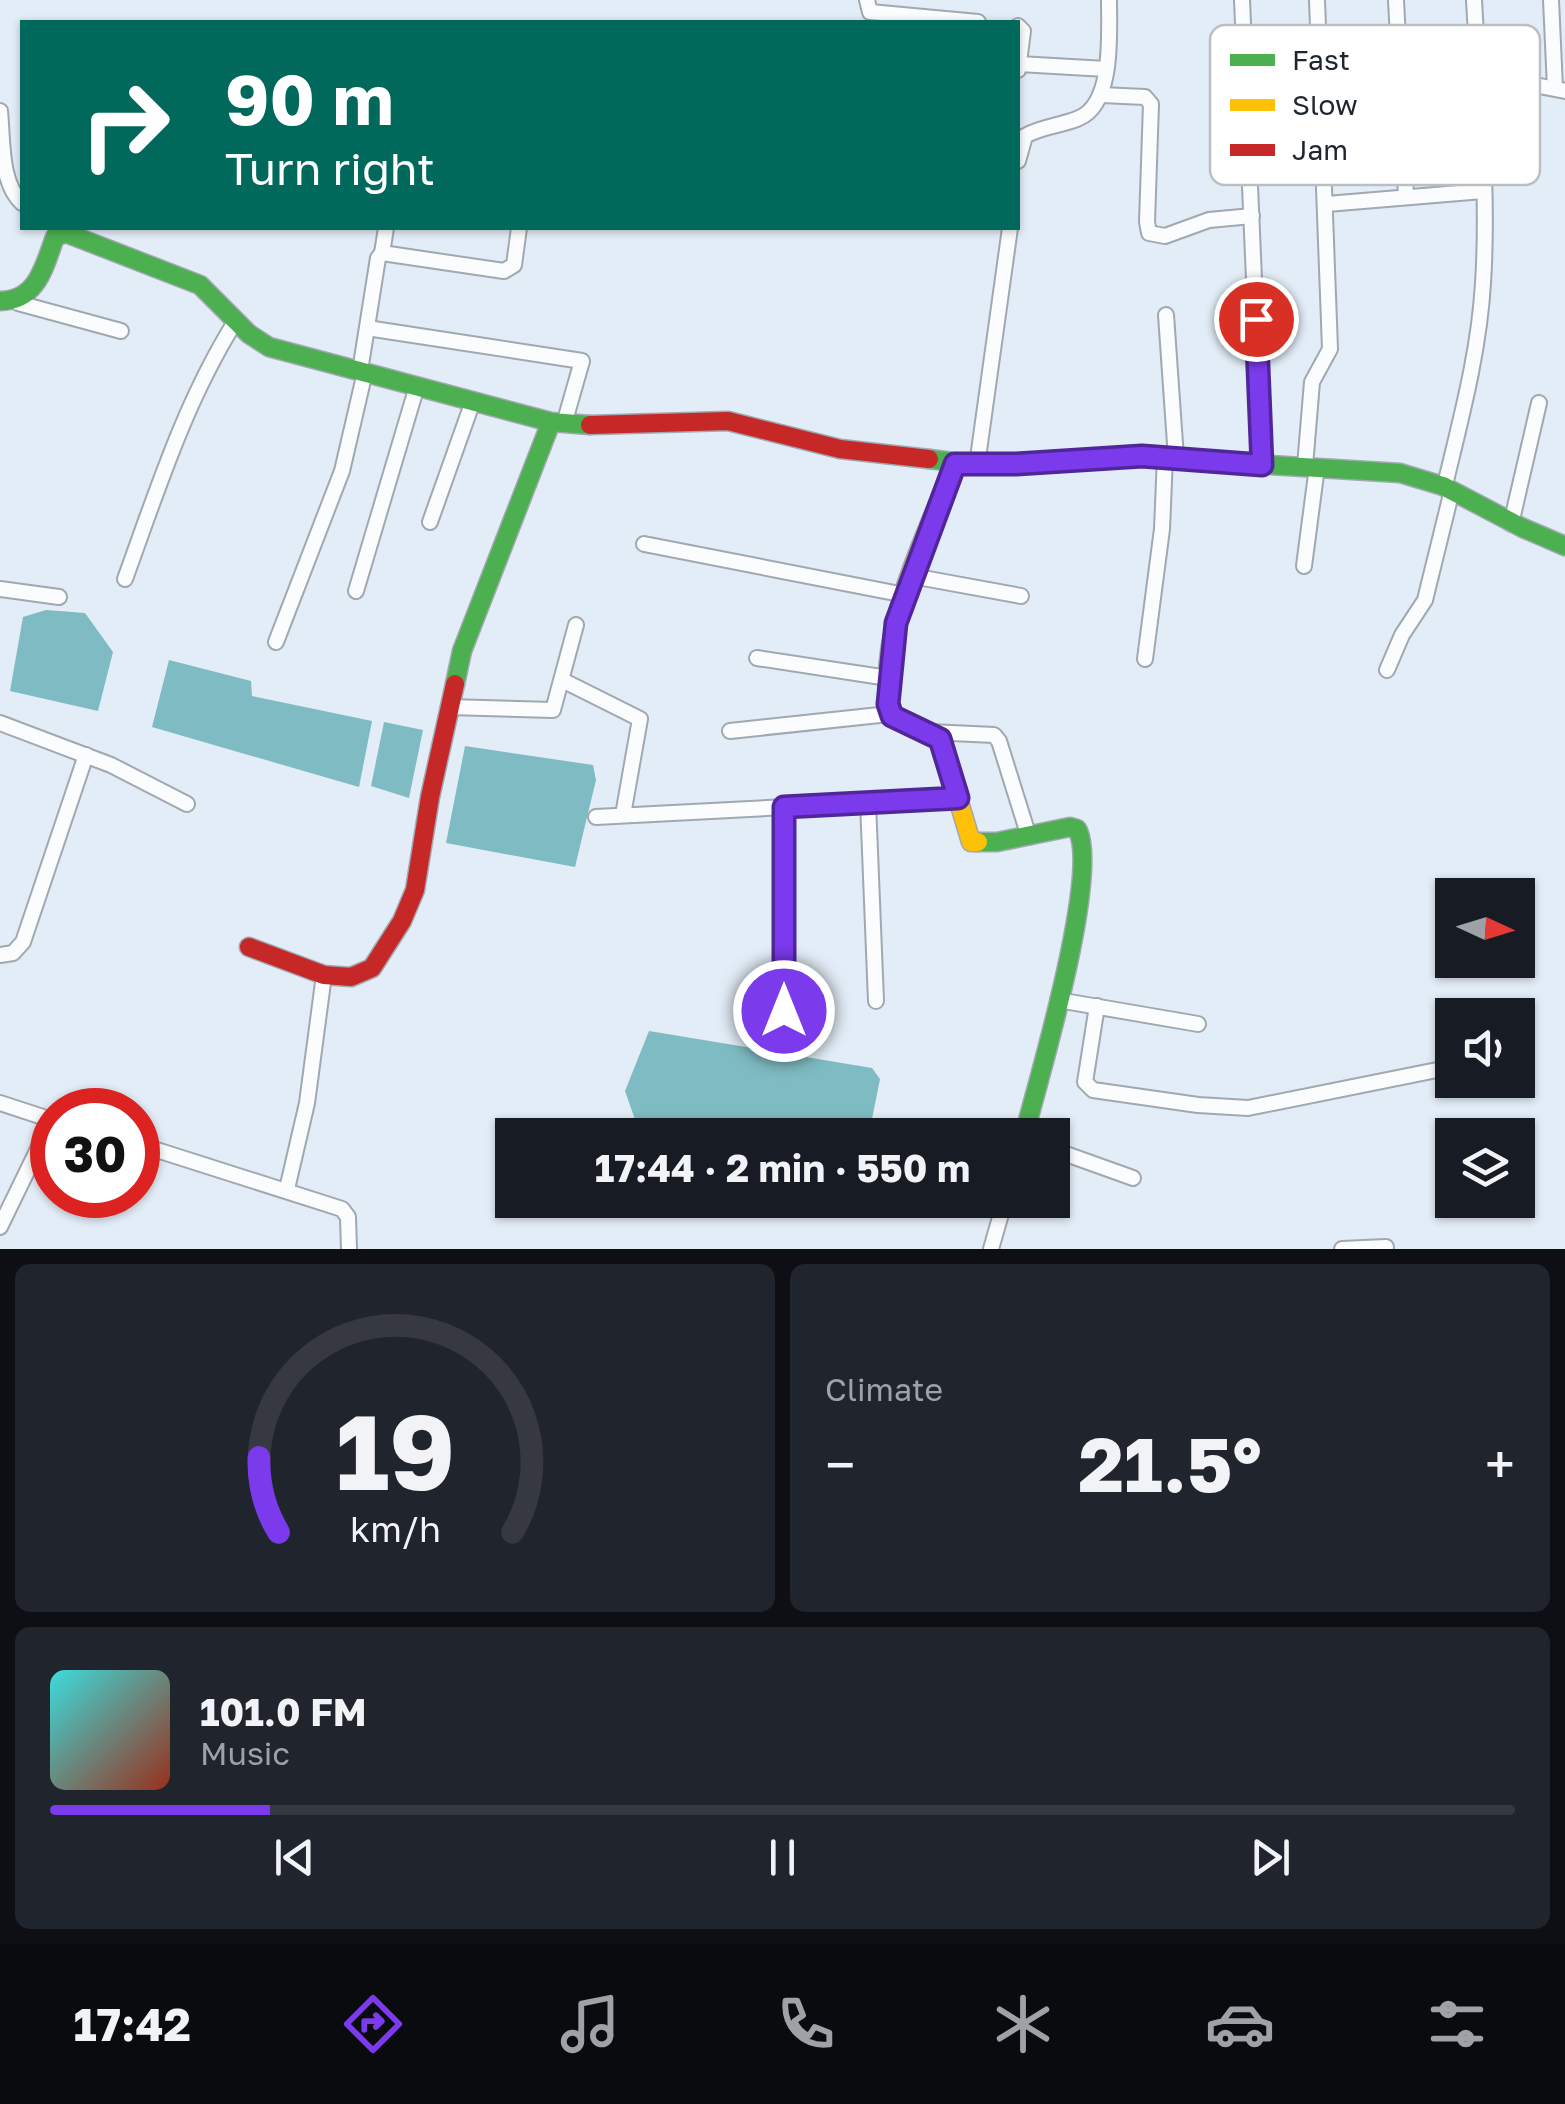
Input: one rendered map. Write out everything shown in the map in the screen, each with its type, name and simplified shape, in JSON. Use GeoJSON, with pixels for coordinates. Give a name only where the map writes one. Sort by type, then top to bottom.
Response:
{"type":"FeatureCollection","features":[{"type":"Feature","properties":{"kind":"street"},"geometry":{"type":"LineString","coordinates":[[867,0],[870,12],[956,20]]}},
{"type":"Feature","properties":{"kind":"street"},"geometry":{"type":"LineString","coordinates":[[1021,134],[1078,118],[1094,109],[1102,95],[1106,69],[1109,0]]}},
{"type":"Feature","properties":{"kind":"street"},"geometry":{"type":"LineString","coordinates":[[1242,0],[1243,25]]}},
{"type":"Feature","properties":{"kind":"street"},"geometry":{"type":"LineString","coordinates":[[1318,0],[1319,25]]}},
{"type":"Feature","properties":{"kind":"street"},"geometry":{"type":"LineString","coordinates":[[1396,0],[1397,25]]}},
{"type":"Feature","properties":{"kind":"street"},"geometry":{"type":"LineString","coordinates":[[1474,0],[1475,25]]}},
{"type":"Feature","properties":{"kind":"street"},"geometry":{"type":"LineString","coordinates":[[1551,0],[1560,89]]}},
{"type":"Feature","properties":{"kind":"street"},"geometry":{"type":"LineString","coordinates":[[1020,28],[1020,53]]}},
{"type":"Feature","properties":{"kind":"street"},"geometry":{"type":"LineString","coordinates":[[1020,68],[1106,69]]}},
{"type":"Feature","properties":{"kind":"street"},"geometry":{"type":"LineString","coordinates":[[1102,95],[1150,99],[1150,233],[1165,236],[1208,220],[1252,216]]}},
{"type":"Feature","properties":{"kind":"street"},"geometry":{"type":"LineString","coordinates":[[0,111],[4,164],[12,192],[20,201]]}},
{"type":"Feature","properties":{"kind":"street"},"geometry":{"type":"LineString","coordinates":[[1251,185],[1262,465]]}},
{"type":"Feature","properties":{"kind":"street"},"geometry":{"type":"LineString","coordinates":[[1304,566],[1312,382],[1330,349],[1326,185]]}},
{"type":"Feature","properties":{"kind":"street"},"geometry":{"type":"LineString","coordinates":[[1405,185],[1406,196]]}},
{"type":"Feature","properties":{"kind":"street"},"geometry":{"type":"LineString","coordinates":[[1387,670],[1402,635],[1426,600],[1470,385],[1483,282],[1483,185]]}},
{"type":"Feature","properties":{"kind":"street"},"geometry":{"type":"LineString","coordinates":[[1327,204],[1483,191]]}},
{"type":"Feature","properties":{"kind":"street"},"geometry":{"type":"LineString","coordinates":[[9,302],[26,298],[61,230],[182,276],[215,296],[256,341],[557,423],[728,421],[840,449],[977,466],[1171,458],[1400,473],[1448,488],[1511,524],[1565,546]]}},
{"type":"Feature","properties":{"kind":"street"},"geometry":{"type":"LineString","coordinates":[[276,642],[342,471],[386,230]]}},
{"type":"Feature","properties":{"kind":"street"},"geometry":{"type":"LineString","coordinates":[[382,253],[504,271],[514,265],[519,230]]}},
{"type":"Feature","properties":{"kind":"street"},"geometry":{"type":"LineString","coordinates":[[977,466],[1010,230]]}},
{"type":"Feature","properties":{"kind":"street"},"geometry":{"type":"LineString","coordinates":[[9,302],[121,331]]}},
{"type":"Feature","properties":{"kind":"street"},"geometry":{"type":"LineString","coordinates":[[1145,659],[1171,458],[1166,315]]}},
{"type":"Feature","properties":{"kind":"street"},"geometry":{"type":"LineString","coordinates":[[125,579],[178,432],[235,322]]}},
{"type":"Feature","properties":{"kind":"street"},"geometry":{"type":"LineString","coordinates":[[249,947],[324,975],[351,978],[372,968],[402,921],[415,890],[449,707],[467,637],[582,361],[367,328]]}},
{"type":"Feature","properties":{"kind":"street"},"geometry":{"type":"LineString","coordinates":[[356,591],[418,386]]}},
{"type":"Feature","properties":{"kind":"street"},"geometry":{"type":"LineString","coordinates":[[430,522],[473,401]]}},
{"type":"Feature","properties":{"kind":"street"},"geometry":{"type":"LineString","coordinates":[[1511,524],[1539,404]]}},
{"type":"Feature","properties":{"kind":"street"},"geometry":{"type":"LineString","coordinates":[[889,714],[893,640],[905,595],[955,464]]}},
{"type":"Feature","properties":{"kind":"street"},"geometry":{"type":"LineString","coordinates":[[644,544],[905,595]]}},
{"type":"Feature","properties":{"kind":"street"},"geometry":{"type":"LineString","coordinates":[[912,576],[1021,596]]}},
{"type":"Feature","properties":{"kind":"street"},"geometry":{"type":"LineString","coordinates":[[0,589],[59,598]]}},
{"type":"Feature","properties":{"kind":"street"},"geometry":{"type":"LineString","coordinates":[[449,707],[553,710],[576,625]]}},
{"type":"Feature","properties":{"kind":"street"},"geometry":{"type":"LineString","coordinates":[[757,658],[888,678]]}},
{"type":"Feature","properties":{"kind":"street"},"geometry":{"type":"LineString","coordinates":[[562,680],[640,719],[623,815]]}},
{"type":"Feature","properties":{"kind":"street"},"geometry":{"type":"LineString","coordinates":[[730,731],[889,714],[940,739],[971,842],[1077,829],[1081,836],[1079,890],[1058,1000],[1028,1118]]}},
{"type":"Feature","properties":{"kind":"street"},"geometry":{"type":"LineString","coordinates":[[0,723],[86,754],[186,804]]}},
{"type":"Feature","properties":{"kind":"street"},"geometry":{"type":"LineString","coordinates":[[930,732],[994,735],[1029,837]]}},
{"type":"Feature","properties":{"kind":"street"},"geometry":{"type":"LineString","coordinates":[[0,955],[13,953],[24,942],[86,754]]}},
{"type":"Feature","properties":{"kind":"street"},"geometry":{"type":"LineString","coordinates":[[596,816],[958,798]]}},
{"type":"Feature","properties":{"kind":"street"},"geometry":{"type":"LineString","coordinates":[[868,802],[876,1000]]}},
{"type":"Feature","properties":{"kind":"street"},"geometry":{"type":"LineString","coordinates":[[784,807],[784,1011]]}},
{"type":"Feature","properties":{"kind":"street"},"geometry":{"type":"LineString","coordinates":[[287,1189],[307,1103],[324,975]]}},
{"type":"Feature","properties":{"kind":"street"},"geometry":{"type":"LineString","coordinates":[[1058,1000],[1198,1024]]}},
{"type":"Feature","properties":{"kind":"street"},"geometry":{"type":"LineString","coordinates":[[1098,1006],[1085,1082],[1093,1090],[1248,1108],[1435,1071]]}},
{"type":"Feature","properties":{"kind":"street"},"geometry":{"type":"LineString","coordinates":[[0,1103],[30,1113]]}},
{"type":"Feature","properties":{"kind":"street"},"geometry":{"type":"LineString","coordinates":[[160,1151],[287,1189],[346,1212],[349,1249]]}},
{"type":"Feature","properties":{"kind":"street"},"geometry":{"type":"LineString","coordinates":[[1070,1155],[1134,1178]]}},
{"type":"Feature","properties":{"kind":"street"},"geometry":{"type":"LineString","coordinates":[[0,1227],[30,1165]]}},
{"type":"Feature","properties":{"kind":"street"},"geometry":{"type":"LineString","coordinates":[[991,1249],[1000,1218]]}},
{"type":"Feature","properties":{"kind":"street"},"geometry":{"type":"LineString","coordinates":[[1342,1249],[1386,1247]]}},
{"type":"Feature","properties":{"kind":"water"},"geometry":{"type":"Polygon","coordinates":[[[46,610],[85,613],[113,652],[98,711],[10,691],[23,617],[46,610]]]}},
{"type":"Feature","properties":{"kind":"water"},"geometry":{"type":"Polygon","coordinates":[[[169,660],[251,681],[252,696],[372,721],[359,787],[152,727],[169,660]]]}},
{"type":"Feature","properties":{"kind":"water"},"geometry":{"type":"Polygon","coordinates":[[[384,722],[423,730],[409,798],[371,786],[384,722]]]}},
{"type":"Feature","properties":{"kind":"water"},"geometry":{"type":"Polygon","coordinates":[[[465,746],[593,765],[596,780],[575,867],[446,843],[465,746]]]}},
{"type":"Feature","properties":{"kind":"water"},"geometry":{"type":"Polygon","coordinates":[[[649,1031],[872,1068],[880,1079],[872,1118],[634,1118],[625,1091],[649,1031]]]}},
{"type":"Feature","properties":{"kind":"traffic: fast"},"geometry":{"type":"LineString","coordinates":[[0,301],[31,289],[55,237],[66,233],[200,285],[249,334],[269,347],[551,422],[590,425]]}},
{"type":"Feature","properties":{"kind":"traffic: fast"},"geometry":{"type":"LineString","coordinates":[[455,684],[462,651],[551,422]]}},
{"type":"Feature","properties":{"kind":"traffic: fast"},"geometry":{"type":"LineString","coordinates":[[929,459],[977,465],[1143,457],[1400,473],[1443,486],[1565,546]]}},
{"type":"Feature","properties":{"kind":"traffic: fast"},"geometry":{"type":"LineString","coordinates":[[978,842],[997,842],[1070,827],[1077,829],[1082,852],[1081,887],[1065,978],[1029,1118]]}},
{"type":"Feature","properties":{"kind":"traffic: slow"},"geometry":{"type":"LineString","coordinates":[[955,463],[896,620],[888,685],[891,716],[940,739],[971,842],[978,842]]}},
{"type":"Feature","properties":{"kind":"traffic: jam"},"geometry":{"type":"LineString","coordinates":[[590,425],[728,421],[840,449],[929,459]]}},
{"type":"Feature","properties":{"kind":"traffic: jam"},"geometry":{"type":"LineString","coordinates":[[249,947],[324,975],[351,977],[372,968],[402,921],[415,890],[430,797],[455,684]]}},
{"type":"Feature","properties":{"kind":"route"},"geometry":{"type":"LineString","coordinates":[[784,1011],[784,807],[958,798],[940,739],[889,714],[888,704],[896,623],[955,464],[1055,463],[1142,456],[1262,465],[1256,319]]}}]}
